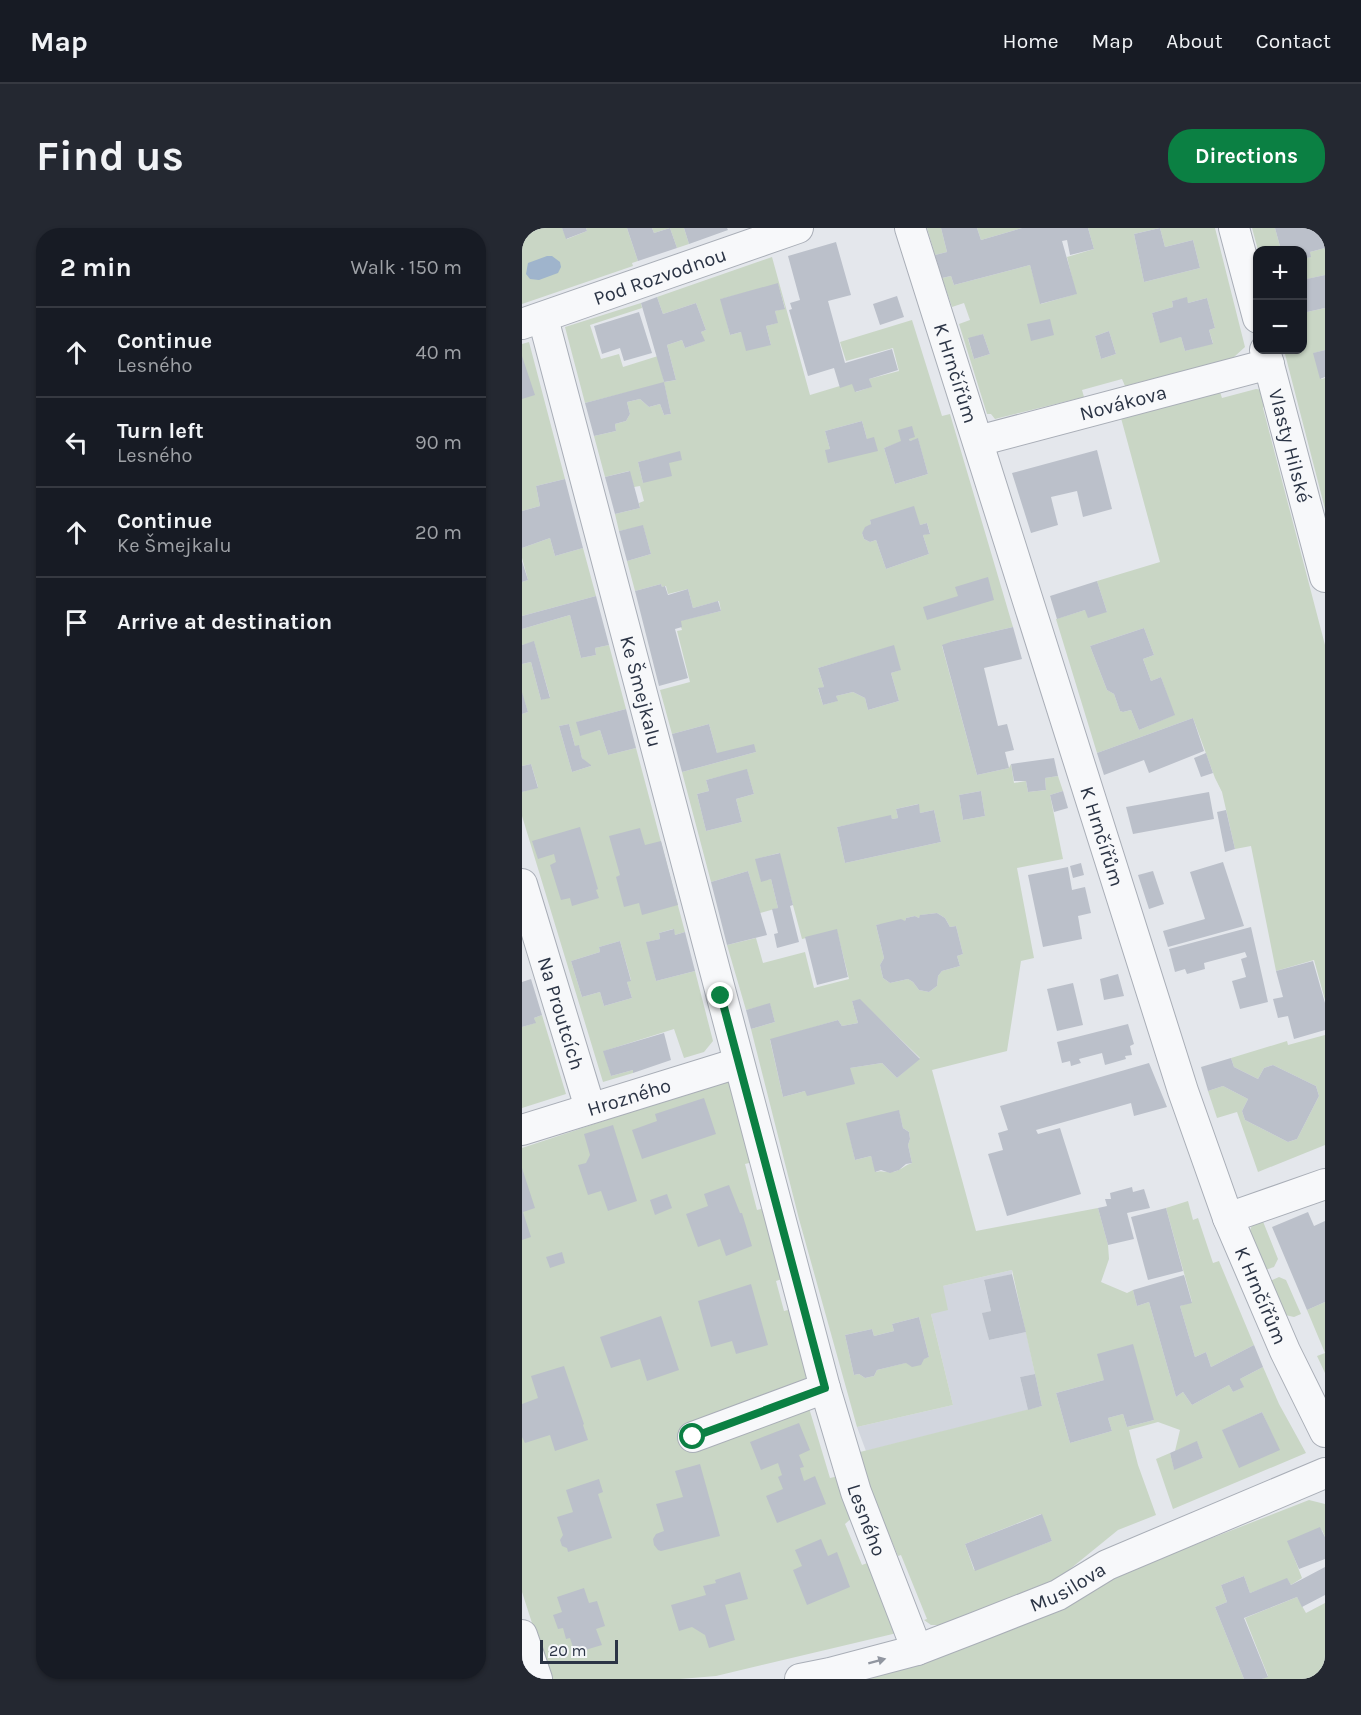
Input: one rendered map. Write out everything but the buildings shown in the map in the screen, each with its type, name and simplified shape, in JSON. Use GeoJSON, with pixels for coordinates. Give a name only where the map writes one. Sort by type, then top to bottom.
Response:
{"type":"FeatureCollection","features":[{"type":"Feature","properties":{"kind":"street","name":"Pod Rozvodnou"},"geometry":{"type":"LineString","coordinates":[[532,321],[798,228]]}},
{"type":"Feature","properties":{"kind":"street","name":"K Hrnčířům"},"geometry":{"type":"LineString","coordinates":[[910,228],[1183,1091],[1228,1218],[1285,1351],[1325,1432]]}},
{"type":"Feature","properties":{"kind":"street"},"geometry":{"type":"LineString","coordinates":[[1234,228],[1253,302]]}},
{"type":"Feature","properties":{"kind":"street","name":"Ke Šmejkalu"},"geometry":{"type":"LineString","coordinates":[[532,321],[738,1063]]}},
{"type":"Feature","properties":{"kind":"street","name":"Novákova"},"geometry":{"type":"LineString","coordinates":[[978,441],[1267,357]]}},
{"type":"Feature","properties":{"kind":"street","name":"Vlasty Hilské"},"geometry":{"type":"LineString","coordinates":[[1267,357],[1325,577]]}},
{"type":"Feature","properties":{"kind":"street","name":"Na Proutcích"},"geometry":{"type":"LineString","coordinates":[[522,884],[590,1108]]}},
{"type":"Feature","properties":{"kind":"street","name":"Hrozného"},"geometry":{"type":"LineString","coordinates":[[522,1130],[738,1063]]}},
{"type":"Feature","properties":{"kind":"street","name":"Lesného"},"geometry":{"type":"LineString","coordinates":[[738,1063],[825,1388],[856,1492],[917,1650]]}},
{"type":"Feature","properties":{"kind":"street"},"geometry":{"type":"LineString","coordinates":[[1228,1218],[1325,1184]]}},
{"type":"Feature","properties":{"kind":"street"},"geometry":{"type":"LineString","coordinates":[[693,1437],[825,1388]]}},
{"type":"Feature","properties":{"kind":"street","name":"Musilova"},"geometry":{"type":"LineString","coordinates":[[800,1679],[917,1650],[1058,1594],[1107,1565],[1325,1473]]}},
{"type":"Feature","properties":{"kind":"street"},"geometry":{"type":"LineString","coordinates":[[522,1635],[537,1679]]}},
{"type":"Feature","properties":{"kind":"shaded area"},"geometry":{"type":"Polygon","coordinates":[[[1012,1270],[1012,1274],[984,1281],[991,1311],[983,1313],[989,1340],[1026,1332],[1035,1374],[1020,1377],[1028,1410],[866,1451],[857,1427],[953,1405],[931,1314],[943,1286],[1012,1270]]]}},
{"type":"Feature","properties":{"kind":"green space"},"geometry":{"type":"Polygon","coordinates":[[[541,228],[562,228],[567,239],[587,231],[586,228],[627,228],[638,261],[632,263],[633,266],[522,304],[522,235],[541,228]]]}},
{"type":"Feature","properties":{"kind":"green space"},"geometry":{"type":"Polygon","coordinates":[[[652,228],[670,228],[654,233],[652,228]]]}},
{"type":"Feature","properties":{"kind":"green space"},"geometry":{"type":"Polygon","coordinates":[[[670,228],[684,228],[689,244],[677,248],[670,228]]]}},
{"type":"Feature","properties":{"kind":"green space"},"geometry":{"type":"Polygon","coordinates":[[[927,228],[941,228],[947,252],[935,255],[927,228]]]}},
{"type":"Feature","properties":{"kind":"green space"},"geometry":{"type":"Polygon","coordinates":[[[977,228],[1022,228],[981,240],[977,228]]]}},
{"type":"Feature","properties":{"kind":"green space"},"geometry":{"type":"Polygon","coordinates":[[[1088,228],[1160,228],[1215,228],[1245,347],[1234,357],[1225,360],[1125,386],[1122,379],[1082,390],[1084,397],[995,419],[991,414],[987,414],[959,324],[970,320],[964,303],[952,307],[942,278],[951,276],[954,285],[1030,265],[1041,304],[1076,294],[1067,257],[1094,249],[1088,228]],[[1160,228],[1134,234],[1144,282],[1200,268],[1193,240],[1165,247],[1160,228]],[[1186,298],[1172,301],[1173,307],[1152,313],[1160,342],[1181,337],[1185,351],[1213,343],[1209,330],[1215,328],[1207,298],[1188,303],[1186,298]],[[1109,331],[1095,336],[1101,359],[1116,354],[1109,331]],[[983,334],[968,339],[974,359],[990,354],[983,334]]]}},
{"type":"Feature","properties":{"kind":"green space"},"geometry":{"type":"Polygon","coordinates":[[[1252,228],[1275,228],[1280,246],[1257,246],[1252,228]]]}},
{"type":"Feature","properties":{"kind":"green space"},"geometry":{"type":"Polygon","coordinates":[[[1325,248],[1325,275],[1307,279],[1307,258],[1310,257],[1310,252],[1325,248]]]}},
{"type":"Feature","properties":{"kind":"green space"},"geometry":{"type":"Polygon","coordinates":[[[772,257],[810,395],[853,382],[856,392],[871,387],[869,379],[899,371],[893,348],[846,361],[840,342],[912,320],[942,416],[950,414],[1013,627],[953,641],[942,646],[977,775],[1009,768],[1011,764],[1014,783],[1026,781],[1028,792],[1046,790],[1045,778],[1058,776],[1063,791],[1050,795],[1063,859],[1017,868],[1034,958],[1021,961],[1007,1051],[932,1070],[976,1231],[1098,1208],[1108,1245],[1109,1259],[1101,1282],[1127,1293],[1133,1290],[1137,1306],[1149,1302],[1176,1397],[1183,1392],[1192,1405],[1229,1385],[1233,1392],[1243,1387],[1240,1379],[1263,1367],[1279,1404],[1306,1453],[1173,1509],[1156,1459],[1170,1453],[1174,1469],[1203,1458],[1197,1442],[1175,1451],[1180,1430],[1158,1422],[1129,1430],[1138,1465],[1156,1515],[1118,1530],[1059,1578],[940,1625],[931,1625],[924,1620],[927,1619],[901,1555],[898,1556],[869,1487],[860,1452],[1042,1406],[1012,1270],[943,1286],[948,1310],[931,1314],[953,1405],[857,1427],[799,1219],[751,1029],[775,1022],[770,1004],[746,1010],[727,945],[756,938],[763,963],[805,952],[814,988],[849,979],[837,931],[802,939],[779,853],[756,859],[761,881],[771,879],[778,908],[760,913],[748,871],[711,882],[682,772],[756,752],[717,753],[709,724],[672,734],[660,690],[690,682],[677,631],[682,630],[679,621],[721,611],[719,601],[693,608],[688,589],[668,594],[666,586],[662,587],[661,584],[635,591],[627,561],[651,554],[643,526],[619,531],[615,514],[640,508],[639,503],[644,501],[640,486],[634,487],[629,471],[605,477],[594,436],[616,431],[615,424],[626,421],[630,414],[627,402],[640,399],[649,407],[660,404],[664,415],[671,414],[664,383],[585,403],[565,327],[641,303],[642,308],[590,325],[601,359],[619,354],[623,367],[658,356],[664,382],[676,380],[667,345],[682,340],[685,348],[704,341],[701,332],[706,330],[696,303],[663,314],[657,297],[772,257]],[[778,284],[721,299],[730,335],[741,332],[771,345],[766,326],[777,323],[775,311],[785,308],[778,284]],[[862,421],[825,431],[830,449],[867,439],[862,421]],[[909,439],[884,448],[895,484],[928,474],[918,439],[910,441],[909,439]],[[680,452],[638,462],[643,483],[680,452]],[[870,520],[871,524],[862,533],[864,539],[870,542],[876,540],[886,569],[929,554],[923,535],[930,533],[927,523],[920,525],[870,520]],[[893,646],[818,668],[824,687],[818,689],[823,705],[837,701],[836,696],[853,692],[865,698],[868,710],[899,701],[891,673],[900,670],[893,646]],[[747,770],[706,780],[709,791],[697,794],[706,831],[742,822],[736,799],[754,794],[747,770]],[[981,791],[959,795],[963,820],[985,816],[981,791]],[[918,804],[896,809],[898,818],[892,819],[891,816],[837,827],[845,863],[941,842],[934,810],[920,813],[918,804]],[[937,913],[921,915],[919,918],[915,916],[906,918],[905,921],[876,925],[884,958],[880,965],[883,978],[890,983],[908,979],[919,990],[929,992],[937,986],[938,976],[942,971],[960,966],[957,956],[963,954],[956,926],[950,927],[945,918],[937,913]],[[860,1000],[852,1001],[858,1023],[842,1026],[838,1020],[770,1040],[783,1097],[805,1091],[850,1068],[882,1063],[897,1078],[920,1058],[860,1000]],[[899,1111],[847,1124],[855,1160],[871,1156],[876,1172],[895,1171],[912,1163],[908,1145],[909,1132],[903,1128],[899,1111]],[[919,1317],[892,1324],[894,1331],[874,1336],[872,1329],[845,1335],[854,1375],[859,1374],[865,1378],[874,1376],[877,1370],[929,1357],[919,1317]],[[1104,1380],[1056,1393],[1070,1443],[1112,1431],[1108,1418],[1123,1414],[1127,1427],[1154,1420],[1104,1380]],[[1262,1412],[1223,1430],[1279,1450],[1262,1412]],[[1041,1514],[965,1544],[974,1570],[1052,1541],[1041,1514]]]}},
{"type":"Feature","properties":{"kind":"green space"},"geometry":{"type":"Polygon","coordinates":[[[1325,308],[1325,350],[1314,353],[1321,379],[1325,378],[1325,509],[1285,354],[1307,354],[1307,312],[1325,308]]]}},
{"type":"Feature","properties":{"kind":"green space"},"geometry":{"type":"Polygon","coordinates":[[[529,342],[565,479],[536,486],[540,506],[522,511],[522,344],[529,342]]]}},
{"type":"Feature","properties":{"kind":"green space"},"geometry":{"type":"Polygon","coordinates":[[[1256,389],[1264,390],[1269,400],[1263,408],[1325,645],[1325,1000],[1314,960],[1276,971],[1251,846],[1235,849],[1222,792],[1193,718],[1097,753],[1056,619],[1085,610],[1107,612],[1097,581],[1160,562],[1121,418],[1220,392],[1222,398],[1256,389]],[[1144,628],[1090,646],[1107,690],[1114,694],[1120,711],[1131,710],[1139,730],[1174,715],[1161,677],[1151,681],[1143,659],[1154,655],[1144,628]]]}},
{"type":"Feature","properties":{"kind":"green space"},"geometry":{"type":"Polygon","coordinates":[[[550,538],[555,556],[583,548],[596,596],[522,616],[522,582],[528,580],[522,558],[522,548],[550,538]]]}},
{"type":"Feature","properties":{"kind":"green space"},"geometry":{"type":"Polygon","coordinates":[[[570,615],[581,658],[596,655],[595,648],[609,645],[626,709],[577,722],[580,735],[600,730],[608,755],[636,748],[685,932],[675,935],[673,929],[659,933],[660,939],[647,942],[656,981],[695,971],[713,1041],[704,1052],[684,1058],[674,1029],[604,1051],[611,1076],[633,1070],[633,1073],[603,1082],[522,816],[522,792],[538,787],[531,764],[522,766],[522,714],[528,712],[522,694],[522,664],[531,662],[541,700],[550,697],[534,642],[522,645],[522,629],[570,615]],[[569,724],[559,726],[572,772],[591,766],[582,758],[579,746],[575,746],[569,724]],[[620,941],[599,947],[600,952],[571,961],[582,997],[600,992],[604,1006],[632,998],[627,982],[631,980],[620,941]]]}},
{"type":"Feature","properties":{"kind":"green space"},"geometry":{"type":"Polygon","coordinates":[[[542,1015],[566,1094],[522,1108],[522,1027],[535,1023],[534,1018],[542,1015]]]}},
{"type":"Feature","properties":{"kind":"green space"},"geometry":{"type":"Polygon","coordinates":[[[1325,1035],[1325,1145],[1258,1172],[1237,1112],[1217,1118],[1208,1091],[1223,1086],[1248,1099],[1242,1111],[1245,1120],[1288,1142],[1297,1139],[1319,1096],[1316,1086],[1273,1065],[1264,1068],[1258,1079],[1234,1067],[1231,1058],[1287,1041],[1288,1045],[1325,1035]]]}},
{"type":"Feature","properties":{"kind":"green space"},"geometry":{"type":"Polygon","coordinates":[[[729,1073],[753,1162],[745,1164],[757,1210],[769,1207],[788,1277],[776,1281],[784,1311],[796,1308],[813,1378],[809,1408],[830,1478],[839,1476],[854,1516],[845,1524],[862,1565],[873,1561],[897,1633],[716,1676],[680,1679],[550,1679],[522,1592],[522,1148],[727,1080],[729,1073]]]}},
{"type":"Feature","properties":{"kind":"green space"},"geometry":{"type":"Polygon","coordinates":[[[1188,1201],[1193,1220],[1198,1218],[1213,1263],[1219,1261],[1254,1345],[1211,1367],[1206,1352],[1195,1357],[1180,1306],[1192,1302],[1166,1208],[1188,1201]]]}},
{"type":"Feature","properties":{"kind":"green space"},"geometry":{"type":"Polygon","coordinates":[[[1262,1219],[1278,1259],[1274,1267],[1265,1270],[1249,1233],[1252,1225],[1262,1219]]]}},
{"type":"Feature","properties":{"kind":"green space"},"geometry":{"type":"Polygon","coordinates":[[[1279,1277],[1286,1280],[1301,1314],[1294,1317],[1285,1315],[1270,1281],[1279,1277]]]}},
{"type":"Feature","properties":{"kind":"green space"},"geometry":{"type":"Polygon","coordinates":[[[1325,1302],[1325,1353],[1307,1310],[1325,1302]]]}},
{"type":"Feature","properties":{"kind":"green space"},"geometry":{"type":"Polygon","coordinates":[[[1325,1353],[1325,1373],[1317,1356],[1325,1353]]]}},
{"type":"Feature","properties":{"kind":"green space"},"geometry":{"type":"Polygon","coordinates":[[[1309,1500],[1325,1504],[1325,1537],[1322,1530],[1289,1544],[1302,1578],[1291,1585],[1287,1579],[1250,1593],[1244,1576],[1221,1585],[1227,1602],[1215,1607],[1244,1679],[852,1679],[1309,1500]]]}},
{"type":"Feature","properties":{"kind":"green space"},"geometry":{"type":"Polygon","coordinates":[[[1297,1597],[1306,1613],[1325,1603],[1325,1679],[1262,1679],[1268,1676],[1245,1618],[1297,1597]]]}},
{"type":"Feature","properties":{"kind":"water"},"geometry":{"type":"Polygon","coordinates":[[[552,256],[560,262],[561,267],[558,273],[539,280],[530,279],[526,274],[528,263],[552,256]]]}},
{"type":"Feature","properties":{"kind":"route"},"geometry":{"type":"LineString","coordinates":[[693,1437],[825,1388],[721,996]]}}]}
